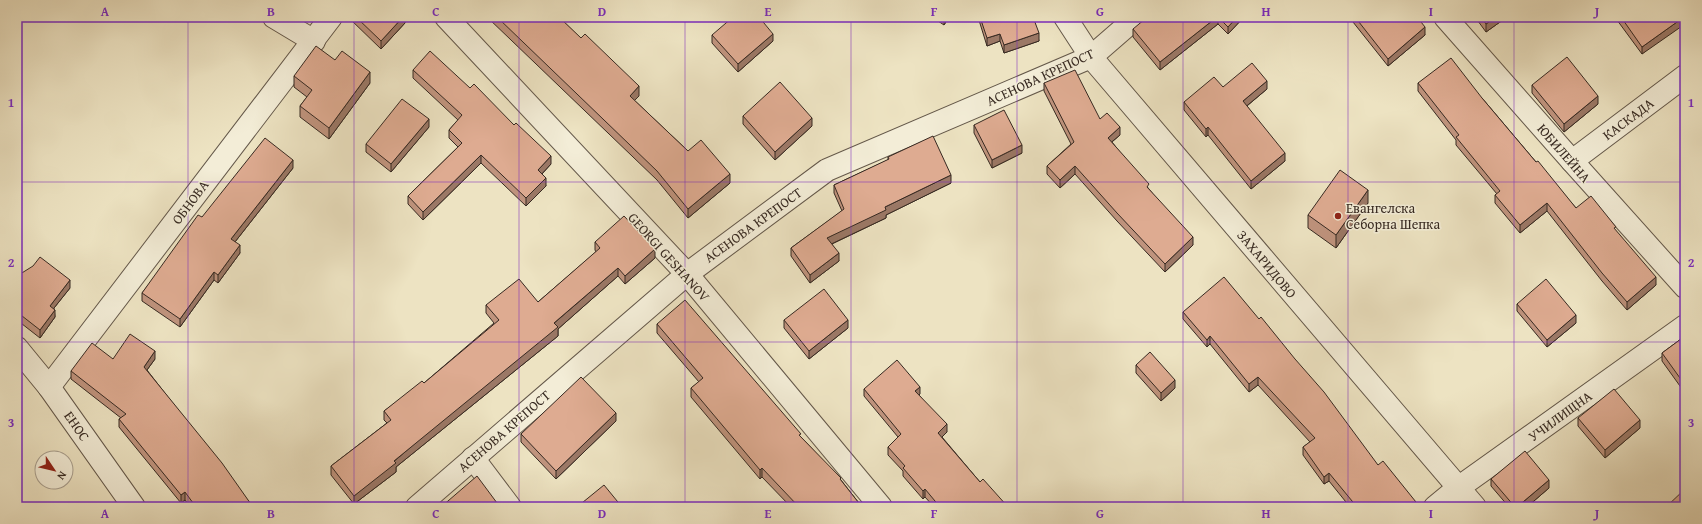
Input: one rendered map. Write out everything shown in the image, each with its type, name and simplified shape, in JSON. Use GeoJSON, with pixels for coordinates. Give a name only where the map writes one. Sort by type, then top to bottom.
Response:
{"type":"FeatureCollection","features":[{"type":"Feature","properties":{"kind":"street"},"geometry":{"type":"LineString","coordinates":[[274,17],[314,41]]}},
{"type":"Feature","properties":{"kind":"street","name":"ОБНОВА"},"geometry":{"type":"LineString","coordinates":[[49,387],[331,17]]}},
{"type":"Feature","properties":{"kind":"street","name":"GEORGI GESHANOV"},"geometry":{"type":"LineString","coordinates":[[446,17],[687,274],[881,507]]}},
{"type":"Feature","properties":{"kind":"street","name":"ЗАХАРИДОВО"},"geometry":{"type":"LineString","coordinates":[[1065,17],[1091,57],[1475,507]]}},
{"type":"Feature","properties":{"kind":"street","name":"АСЕНОВА КРЕПОСТ"},"geometry":{"type":"LineString","coordinates":[[417,507],[687,274],[827,170],[1091,57],[1137,17]]}},
{"type":"Feature","properties":{"kind":"street","name":"ЮБИЛЕЙНА"},"geometry":{"type":"LineString","coordinates":[[1445,17],[1572,162],[1685,287]]}},
{"type":"Feature","properties":{"kind":"street","name":"КАСКАДА"},"geometry":{"type":"LineString","coordinates":[[1572,162],[1685,76]]}},
{"type":"Feature","properties":{"kind":"street","name":"УЧИЛИЩНА"},"geometry":{"type":"LineString","coordinates":[[1435,507],[1458,488],[1685,326]]}},
{"type":"Feature","properties":{"kind":"street","name":"ЕНОС"},"geometry":{"type":"LineString","coordinates":[[17,348],[49,387],[134,507]]}},
{"type":"Feature","properties":{"kind":"street"},"geometry":{"type":"LineString","coordinates":[[473,458],[510,507]]}},
{"type":"Feature","properties":{"kind":"building"},"geometry":{"type":"Polygon","coordinates":[[[356,17],[403,17],[381,41],[356,17]]]}},
{"type":"Feature","properties":{"kind":"building"},"geometry":{"type":"Polygon","coordinates":[[[497,17],[559,17],[581,38],[585,34],[639,86],[630,96],[688,151],[701,140],[730,174],[688,209],[657,171],[497,17]]]}},
{"type":"Feature","properties":{"kind":"building"},"geometry":{"type":"Polygon","coordinates":[[[733,17],[759,17],[773,34],[738,64],[712,35],[733,17]]]}},
{"type":"Feature","properties":{"kind":"building"},"geometry":{"type":"Polygon","coordinates":[[[980,17],[1033,17],[1039,33],[1004,45],[1000,34],[987,38],[980,17]]]}},
{"type":"Feature","properties":{"kind":"building"},"geometry":{"type":"Polygon","coordinates":[[[1146,17],[1183,17],[1186,22],[1191,17],[1217,17],[1160,62],[1133,29],[1146,17]]]}},
{"type":"Feature","properties":{"kind":"building"},"geometry":{"type":"Polygon","coordinates":[[[1218,17],[1237,17],[1228,27],[1218,17]]]}},
{"type":"Feature","properties":{"kind":"building"},"geometry":{"type":"Polygon","coordinates":[[[1355,17],[1417,17],[1425,27],[1388,59],[1355,17]]]}},
{"type":"Feature","properties":{"kind":"building"},"geometry":{"type":"Polygon","coordinates":[[[1481,17],[1496,17],[1486,24],[1481,17]]]}},
{"type":"Feature","properties":{"kind":"building"},"geometry":{"type":"Polygon","coordinates":[[[1621,17],[1684,17],[1642,47],[1621,17]]]}},
{"type":"Feature","properties":{"kind":"building"},"geometry":{"type":"Polygon","coordinates":[[[316,46],[335,60],[342,51],[370,72],[329,128],[300,106],[312,90],[294,76],[316,46]]]}},
{"type":"Feature","properties":{"kind":"building"},"geometry":{"type":"Polygon","coordinates":[[[430,51],[470,88],[474,84],[514,125],[516,123],[551,156],[538,170],[546,178],[526,198],[481,155],[423,212],[408,196],[462,143],[449,130],[462,115],[413,70],[430,51]]]}},
{"type":"Feature","properties":{"kind":"building"},"geometry":{"type":"Polygon","coordinates":[[[1567,57],[1598,96],[1564,124],[1532,85],[1567,57]]]}},
{"type":"Feature","properties":{"kind":"building"},"geometry":{"type":"Polygon","coordinates":[[[1451,58],[1482,98],[1536,162],[1538,161],[1576,208],[1591,196],[1616,227],[1614,228],[1656,277],[1627,302],[1602,273],[1547,203],[1520,225],[1495,195],[1500,191],[1456,137],[1459,135],[1418,83],[1451,58]]]}},
{"type":"Feature","properties":{"kind":"building"},"geometry":{"type":"Polygon","coordinates":[[[1252,63],[1267,81],[1243,101],[1285,153],[1251,181],[1208,127],[1206,129],[1184,102],[1214,77],[1223,87],[1252,63]]]}},
{"type":"Feature","properties":{"kind":"building"},"geometry":{"type":"Polygon","coordinates":[[[1075,70],[1100,119],[1107,113],[1120,127],[1108,138],[1149,184],[1147,187],[1193,237],[1165,264],[1075,166],[1060,180],[1047,166],[1074,142],[1044,83],[1075,70]]]}},
{"type":"Feature","properties":{"kind":"building"},"geometry":{"type":"Polygon","coordinates":[[[780,82],[812,118],[775,152],[743,116],[780,82]]]}},
{"type":"Feature","properties":{"kind":"building"},"geometry":{"type":"Polygon","coordinates":[[[402,99],[429,119],[391,164],[366,144],[402,99]]]}},
{"type":"Feature","properties":{"kind":"building"},"geometry":{"type":"Polygon","coordinates":[[[1004,110],[1022,145],[992,160],[974,125],[1004,110]]]}},
{"type":"Feature","properties":{"kind":"building"},"geometry":{"type":"Polygon","coordinates":[[[933,136],[951,175],[885,207],[886,210],[827,238],[839,253],[810,275],[791,248],[844,209],[834,185],[933,136]]]}},
{"type":"Feature","properties":{"kind":"building"},"geometry":{"type":"Polygon","coordinates":[[[265,138],[293,160],[231,239],[240,245],[218,275],[214,272],[180,319],[142,293],[198,215],[202,217],[265,138]]]}},
{"type":"Feature","properties":{"kind":"building","name":"Евангелска Себорна Шепка"},"geometry":{"type":"Polygon","coordinates":[[[1340,170],[1368,190],[1336,235],[1308,215],[1340,170]]]}},
{"type":"Feature","properties":{"kind":"building"},"geometry":{"type":"Polygon","coordinates":[[[624,216],[655,249],[625,276],[618,268],[554,323],[558,327],[394,461],[396,463],[354,496],[331,466],[391,420],[384,411],[422,381],[424,383],[499,320],[486,305],[519,279],[538,302],[600,248],[595,242],[624,216]]]}},
{"type":"Feature","properties":{"kind":"building"},"geometry":{"type":"Polygon","coordinates":[[[40,257],[70,280],[50,306],[55,310],[40,330],[17,312],[17,276],[33,266],[40,257]]]}},
{"type":"Feature","properties":{"kind":"building"},"geometry":{"type":"Polygon","coordinates":[[[1224,277],[1259,319],[1261,317],[1324,392],[1378,465],[1383,461],[1420,507],[1357,507],[1329,473],[1324,477],[1303,447],[1315,438],[1258,377],[1249,384],[1210,336],[1207,340],[1183,312],[1224,277]]]}},
{"type":"Feature","properties":{"kind":"building"},"geometry":{"type":"Polygon","coordinates":[[[1546,279],[1576,315],[1547,340],[1517,304],[1546,279]]]}},
{"type":"Feature","properties":{"kind":"building"},"geometry":{"type":"Polygon","coordinates":[[[824,289],[848,320],[809,351],[784,320],[824,289]]]}},
{"type":"Feature","properties":{"kind":"building"},"geometry":{"type":"Polygon","coordinates":[[[685,300],[801,434],[799,435],[841,478],[840,479],[862,507],[799,507],[762,468],[760,470],[691,388],[703,378],[657,324],[685,300]]]}},
{"type":"Feature","properties":{"kind":"building"},"geometry":{"type":"Polygon","coordinates":[[[130,334],[155,351],[144,367],[222,463],[253,507],[196,507],[185,492],[181,495],[119,419],[126,414],[71,371],[92,343],[113,359],[130,334]]]}},
{"type":"Feature","properties":{"kind":"building"},"geometry":{"type":"Polygon","coordinates":[[[1685,336],[1685,385],[1662,353],[1685,336]]]}},
{"type":"Feature","properties":{"kind":"building"},"geometry":{"type":"Polygon","coordinates":[[[1150,352],[1175,380],[1161,393],[1136,365],[1150,352]]]}},
{"type":"Feature","properties":{"kind":"building"},"geometry":{"type":"Polygon","coordinates":[[[897,360],[920,387],[915,391],[947,424],[938,433],[980,482],[983,479],[1008,507],[940,507],[925,489],[923,491],[903,468],[905,466],[888,447],[901,434],[864,389],[897,360]]]}},
{"type":"Feature","properties":{"kind":"building"},"geometry":{"type":"Polygon","coordinates":[[[581,377],[616,413],[556,471],[521,434],[581,377]]]}},
{"type":"Feature","properties":{"kind":"building"},"geometry":{"type":"Polygon","coordinates":[[[1614,389],[1640,420],[1605,450],[1578,418],[1614,389]]]}},
{"type":"Feature","properties":{"kind":"building"},"geometry":{"type":"Polygon","coordinates":[[[1525,451],[1549,480],[1517,507],[1515,507],[1491,479],[1525,451]]]}},
{"type":"Feature","properties":{"kind":"building"},"geometry":{"type":"Polygon","coordinates":[[[477,476],[500,507],[441,507],[477,476]]]}},
{"type":"Feature","properties":{"kind":"building"},"geometry":{"type":"Polygon","coordinates":[[[604,485],[622,507],[577,507],[604,485]]]}},
{"type":"Feature","properties":{"kind":"building"},"geometry":{"type":"Polygon","coordinates":[[[1685,489],[1685,507],[1666,507],[1685,489]]]}},
{"type":"Feature","properties":{"kind":"place","name":"Евангелска Себорна Шепка"},"geometry":{"type":"Point","coordinates":[1338,216]}}]}
